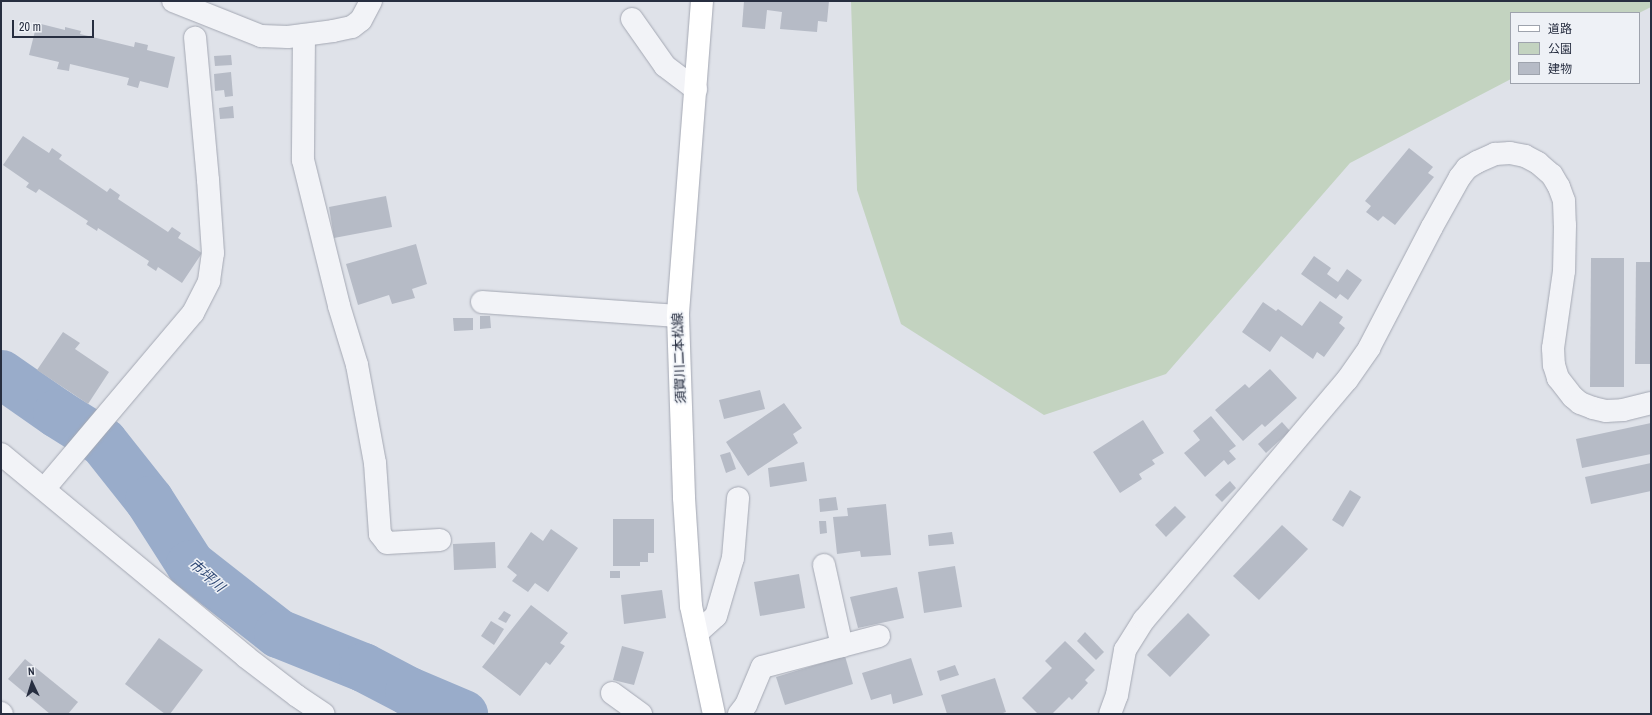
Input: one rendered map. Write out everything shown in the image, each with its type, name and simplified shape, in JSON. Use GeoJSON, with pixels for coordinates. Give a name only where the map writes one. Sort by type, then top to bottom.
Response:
{"type":"FeatureCollection","features":[{"type":"Feature","properties":{"kind":"main road","name":"須賀川二本松線"},"geometry":{"type":"LineString","coordinates":[[702,1],[678,316],[684,498],[691,606],[714,714]]}},
{"type":"Feature","properties":{"kind":"street"},"geometry":{"type":"LineString","coordinates":[[173,1],[261,36],[288,37],[352,27],[361,20],[371,1]]}},
{"type":"Feature","properties":{"kind":"street"},"geometry":{"type":"LineString","coordinates":[[632,19],[665,66],[696,89]]}},
{"type":"Feature","properties":{"kind":"street"},"geometry":{"type":"LineString","coordinates":[[304,35],[303,160],[339,306],[357,365],[375,463],[380,534],[387,542],[440,540]]}},
{"type":"Feature","properties":{"kind":"street"},"geometry":{"type":"LineString","coordinates":[[45,488],[193,313],[209,281],[213,253],[195,38]]}},
{"type":"Feature","properties":{"kind":"street"},"geometry":{"type":"LineString","coordinates":[[1110,714],[1117,696],[1125,650],[1144,620],[1347,380],[1369,348],[1432,227],[1460,177],[1467,168],[1477,162],[1495,154],[1510,153],[1525,156],[1538,163],[1552,175],[1559,187],[1564,202],[1564,271],[1553,348],[1554,365],[1558,378],[1573,397],[1593,408],[1606,411],[1623,410],[1651,403]]}},
{"type":"Feature","properties":{"kind":"street"},"geometry":{"type":"LineString","coordinates":[[482,302],[678,316]]}},
{"type":"Feature","properties":{"kind":"street"},"geometry":{"type":"LineString","coordinates":[[1,454],[45,488],[246,657],[296,696],[324,714]]}},
{"type":"Feature","properties":{"kind":"street"},"geometry":{"type":"LineString","coordinates":[[697,633],[716,616],[733,558],[738,498]]}},
{"type":"Feature","properties":{"kind":"street"},"geometry":{"type":"LineString","coordinates":[[824,565],[842,646]]}},
{"type":"Feature","properties":{"kind":"street"},"geometry":{"type":"LineString","coordinates":[[739,714],[746,705],[762,667],[879,636]]}},
{"type":"Feature","properties":{"kind":"street"},"geometry":{"type":"LineString","coordinates":[[612,693],[641,714]]}},
{"type":"Feature","properties":{"kind":"green space"},"geometry":{"type":"Polygon","coordinates":[[[851,1],[1651,1],[1651,7],[1640,12],[1510,12],[1510,80],[1350,163],[1166,374],[1044,415],[901,324],[857,190],[851,1]]]}},
{"type":"Feature","properties":{"kind":"building"},"geometry":{"type":"Polygon","coordinates":[[[744,1],[829,1],[827,22],[818,21],[817,32],[780,29],[782,12],[767,10],[765,29],[742,27],[744,1]]]}},
{"type":"Feature","properties":{"kind":"building"},"geometry":{"type":"Polygon","coordinates":[[[37,23],[65,30],[65,27],[81,31],[80,34],[134,47],[135,42],[148,45],[147,50],[175,57],[168,88],[140,81],[138,88],[127,85],[129,78],[70,64],[69,71],[57,69],[59,62],[29,55],[37,23]]]}},
{"type":"Feature","properties":{"kind":"building"},"geometry":{"type":"Polygon","coordinates":[[[231,55],[232,65],[215,66],[214,56],[231,55]]]}},
{"type":"Feature","properties":{"kind":"building"},"geometry":{"type":"Polygon","coordinates":[[[231,72],[233,96],[225,97],[224,90],[215,91],[214,74],[231,72]]]}},
{"type":"Feature","properties":{"kind":"building"},"geometry":{"type":"Polygon","coordinates":[[[233,106],[234,118],[220,119],[219,108],[233,106]]]}},
{"type":"Feature","properties":{"kind":"building"},"geometry":{"type":"Polygon","coordinates":[[[23,136],[49,153],[52,148],[62,155],[59,159],[107,192],[110,188],[120,195],[118,199],[168,232],[172,227],[181,233],[178,238],[202,253],[182,283],[158,267],[156,271],[147,265],[149,261],[98,228],[97,231],[86,224],[88,221],[39,189],[36,193],[26,187],[29,183],[3,165],[23,136]]]}},
{"type":"Feature","properties":{"kind":"building"},"geometry":{"type":"Polygon","coordinates":[[[1409,148],[1433,167],[1428,173],[1434,177],[1395,225],[1383,216],[1378,221],[1366,212],[1371,206],[1365,201],[1409,148]]]}},
{"type":"Feature","properties":{"kind":"building"},"geometry":{"type":"Polygon","coordinates":[[[386,196],[392,227],[334,238],[329,207],[386,196]]]}},
{"type":"Feature","properties":{"kind":"building"},"geometry":{"type":"Polygon","coordinates":[[[416,244],[427,284],[412,289],[415,298],[392,304],[389,295],[358,305],[346,264],[416,244]]]}},
{"type":"Feature","properties":{"kind":"building"},"geometry":{"type":"Polygon","coordinates":[[[1314,256],[1331,268],[1327,274],[1338,282],[1347,269],[1362,280],[1348,300],[1340,294],[1336,299],[1301,274],[1314,256]]]}},
{"type":"Feature","properties":{"kind":"building"},"geometry":{"type":"Polygon","coordinates":[[[1591,258],[1624,258],[1624,387],[1590,387],[1591,258]]]}},
{"type":"Feature","properties":{"kind":"building"},"geometry":{"type":"Polygon","coordinates":[[[1636,262],[1651,262],[1651,364],[1635,364],[1636,262]]]}},
{"type":"Feature","properties":{"kind":"building"},"geometry":{"type":"Polygon","coordinates":[[[1320,301],[1343,317],[1339,323],[1345,328],[1324,357],[1317,352],[1313,359],[1281,336],[1270,352],[1242,332],[1263,302],[1276,311],[1278,309],[1302,326],[1320,301]]]}},
{"type":"Feature","properties":{"kind":"building"},"geometry":{"type":"Polygon","coordinates":[[[480,316],[490,316],[491,328],[480,329],[480,316]]]}},
{"type":"Feature","properties":{"kind":"building"},"geometry":{"type":"Polygon","coordinates":[[[453,318],[473,318],[473,330],[454,331],[453,318]]]}},
{"type":"Feature","properties":{"kind":"building"},"geometry":{"type":"Polygon","coordinates":[[[63,332],[80,343],[75,349],[109,372],[88,404],[37,370],[63,332]]]}},
{"type":"Feature","properties":{"kind":"building"},"geometry":{"type":"Polygon","coordinates":[[[1270,369],[1297,398],[1265,427],[1262,424],[1243,441],[1215,410],[1245,384],[1249,388],[1270,369]]]}},
{"type":"Feature","properties":{"kind":"building"},"geometry":{"type":"Polygon","coordinates":[[[760,390],[765,409],[724,419],[719,400],[760,390]]]}},
{"type":"Feature","properties":{"kind":"building"},"geometry":{"type":"Polygon","coordinates":[[[784,403],[802,428],[793,434],[798,443],[748,476],[726,442],[784,403]]]}},
{"type":"Feature","properties":{"kind":"building"},"geometry":{"type":"Polygon","coordinates":[[[1211,416],[1236,446],[1229,451],[1236,459],[1228,465],[1224,460],[1205,477],[1184,453],[1200,440],[1193,431],[1211,416]]]}},
{"type":"Feature","properties":{"kind":"building"},"geometry":{"type":"Polygon","coordinates":[[[1143,420],[1164,453],[1152,460],[1155,464],[1139,474],[1142,479],[1120,493],[1093,452],[1143,420]]]}},
{"type":"Feature","properties":{"kind":"building"},"geometry":{"type":"Polygon","coordinates":[[[1282,422],[1290,431],[1266,453],[1258,444],[1282,422]]]}},
{"type":"Feature","properties":{"kind":"building"},"geometry":{"type":"Polygon","coordinates":[[[1651,423],[1651,454],[1582,468],[1576,439],[1651,423]]]}},
{"type":"Feature","properties":{"kind":"building"},"geometry":{"type":"Polygon","coordinates":[[[730,452],[736,469],[726,473],[720,455],[730,452]]]}},
{"type":"Feature","properties":{"kind":"building"},"geometry":{"type":"Polygon","coordinates":[[[804,462],[807,481],[770,487],[768,468],[804,462]]]}},
{"type":"Feature","properties":{"kind":"building"},"geometry":{"type":"Polygon","coordinates":[[[1651,463],[1651,491],[1591,504],[1585,477],[1651,463]]]}},
{"type":"Feature","properties":{"kind":"building"},"geometry":{"type":"Polygon","coordinates":[[[1230,481],[1236,488],[1222,502],[1215,495],[1230,481]]]}},
{"type":"Feature","properties":{"kind":"building"},"geometry":{"type":"Polygon","coordinates":[[[1350,490],[1361,497],[1343,527],[1332,520],[1350,490]]]}},
{"type":"Feature","properties":{"kind":"building"},"geometry":{"type":"Polygon","coordinates":[[[836,497],[838,510],[820,512],[819,499],[836,497]]]}},
{"type":"Feature","properties":{"kind":"building"},"geometry":{"type":"Polygon","coordinates":[[[886,504],[891,555],[861,557],[860,551],[837,554],[833,517],[848,516],[847,508],[886,504]]]}},
{"type":"Feature","properties":{"kind":"building"},"geometry":{"type":"Polygon","coordinates":[[[1175,506],[1186,517],[1166,537],[1155,525],[1175,506]]]}},
{"type":"Feature","properties":{"kind":"building"},"geometry":{"type":"Polygon","coordinates":[[[613,519],[654,519],[654,553],[648,553],[648,562],[640,562],[640,566],[613,566],[613,519]]]}},
{"type":"Feature","properties":{"kind":"building"},"geometry":{"type":"Polygon","coordinates":[[[819,521],[826,521],[827,533],[820,534],[819,521]]]}},
{"type":"Feature","properties":{"kind":"building"},"geometry":{"type":"Polygon","coordinates":[[[1282,525],[1308,549],[1259,600],[1233,576],[1282,525]]]}},
{"type":"Feature","properties":{"kind":"building"},"geometry":{"type":"Polygon","coordinates":[[[551,529],[578,548],[548,592],[535,583],[528,592],[512,581],[517,575],[507,567],[531,532],[543,541],[551,529]]]}},
{"type":"Feature","properties":{"kind":"building"},"geometry":{"type":"Polygon","coordinates":[[[952,532],[954,544],[929,546],[928,535],[952,532]]]}},
{"type":"Feature","properties":{"kind":"building"},"geometry":{"type":"Polygon","coordinates":[[[495,542],[496,568],[454,570],[453,544],[495,542]]]}},
{"type":"Feature","properties":{"kind":"building"},"geometry":{"type":"Polygon","coordinates":[[[955,566],[962,607],[924,613],[918,572],[955,566]]]}},
{"type":"Feature","properties":{"kind":"building"},"geometry":{"type":"Polygon","coordinates":[[[610,571],[620,571],[620,578],[610,578],[610,571]]]}},
{"type":"Feature","properties":{"kind":"building"},"geometry":{"type":"Polygon","coordinates":[[[799,574],[805,608],[760,616],[754,582],[799,574]]]}},
{"type":"Feature","properties":{"kind":"building"},"geometry":{"type":"Polygon","coordinates":[[[897,587],[904,618],[858,628],[850,597],[897,587]]]}},
{"type":"Feature","properties":{"kind":"building"},"geometry":{"type":"Polygon","coordinates":[[[662,590],[666,618],[624,624],[621,595],[662,590]]]}},
{"type":"Feature","properties":{"kind":"building"},"geometry":{"type":"Polygon","coordinates":[[[531,605],[568,633],[560,643],[565,646],[550,665],[546,662],[520,696],[482,667],[531,605]]]}},
{"type":"Feature","properties":{"kind":"building"},"geometry":{"type":"Polygon","coordinates":[[[504,611],[511,615],[506,623],[498,619],[504,611]]]}},
{"type":"Feature","properties":{"kind":"building"},"geometry":{"type":"Polygon","coordinates":[[[1188,613],[1210,635],[1170,677],[1147,655],[1188,613]]]}},
{"type":"Feature","properties":{"kind":"building"},"geometry":{"type":"Polygon","coordinates":[[[491,621],[504,629],[494,645],[481,636],[491,621]]]}},
{"type":"Feature","properties":{"kind":"building"},"geometry":{"type":"Polygon","coordinates":[[[1085,632],[1104,652],[1096,660],[1077,641],[1085,632]]]}},
{"type":"Feature","properties":{"kind":"building"},"geometry":{"type":"Polygon","coordinates":[[[159,638],[203,670],[170,714],[165,714],[125,684],[159,638]]]}},
{"type":"Feature","properties":{"kind":"building"},"geometry":{"type":"Polygon","coordinates":[[[1065,641],[1095,670],[1085,680],[1088,683],[1072,700],[1069,697],[1052,714],[1038,714],[1022,698],[1052,668],[1045,661],[1065,641]]]}},
{"type":"Feature","properties":{"kind":"building"},"geometry":{"type":"Polygon","coordinates":[[[622,646],[644,652],[634,685],[613,680],[622,646]]]}},
{"type":"Feature","properties":{"kind":"building"},"geometry":{"type":"Polygon","coordinates":[[[845,656],[853,684],[785,705],[776,677],[845,656]]]}},
{"type":"Feature","properties":{"kind":"building"},"geometry":{"type":"Polygon","coordinates":[[[911,658],[923,695],[893,704],[891,694],[871,700],[862,673],[911,658]]]}},
{"type":"Feature","properties":{"kind":"building"},"geometry":{"type":"Polygon","coordinates":[[[25,659],[78,702],[68,714],[50,714],[8,679],[25,659]]]}},
{"type":"Feature","properties":{"kind":"building"},"geometry":{"type":"Polygon","coordinates":[[[955,665],[959,675],[940,681],[937,671],[955,665]]]}},
{"type":"Feature","properties":{"kind":"building"},"geometry":{"type":"Polygon","coordinates":[[[995,678],[1006,712],[1000,714],[947,714],[941,695],[995,678]]]}},
{"type":"Feature","properties":{"kind":"waterway","name":"市坪川"},"geometry":{"type":"LineString","coordinates":[[1,374],[57,413],[103,442],[149,500],[190,564],[278,633],[363,667],[409,691],[463,714]]}}]}
